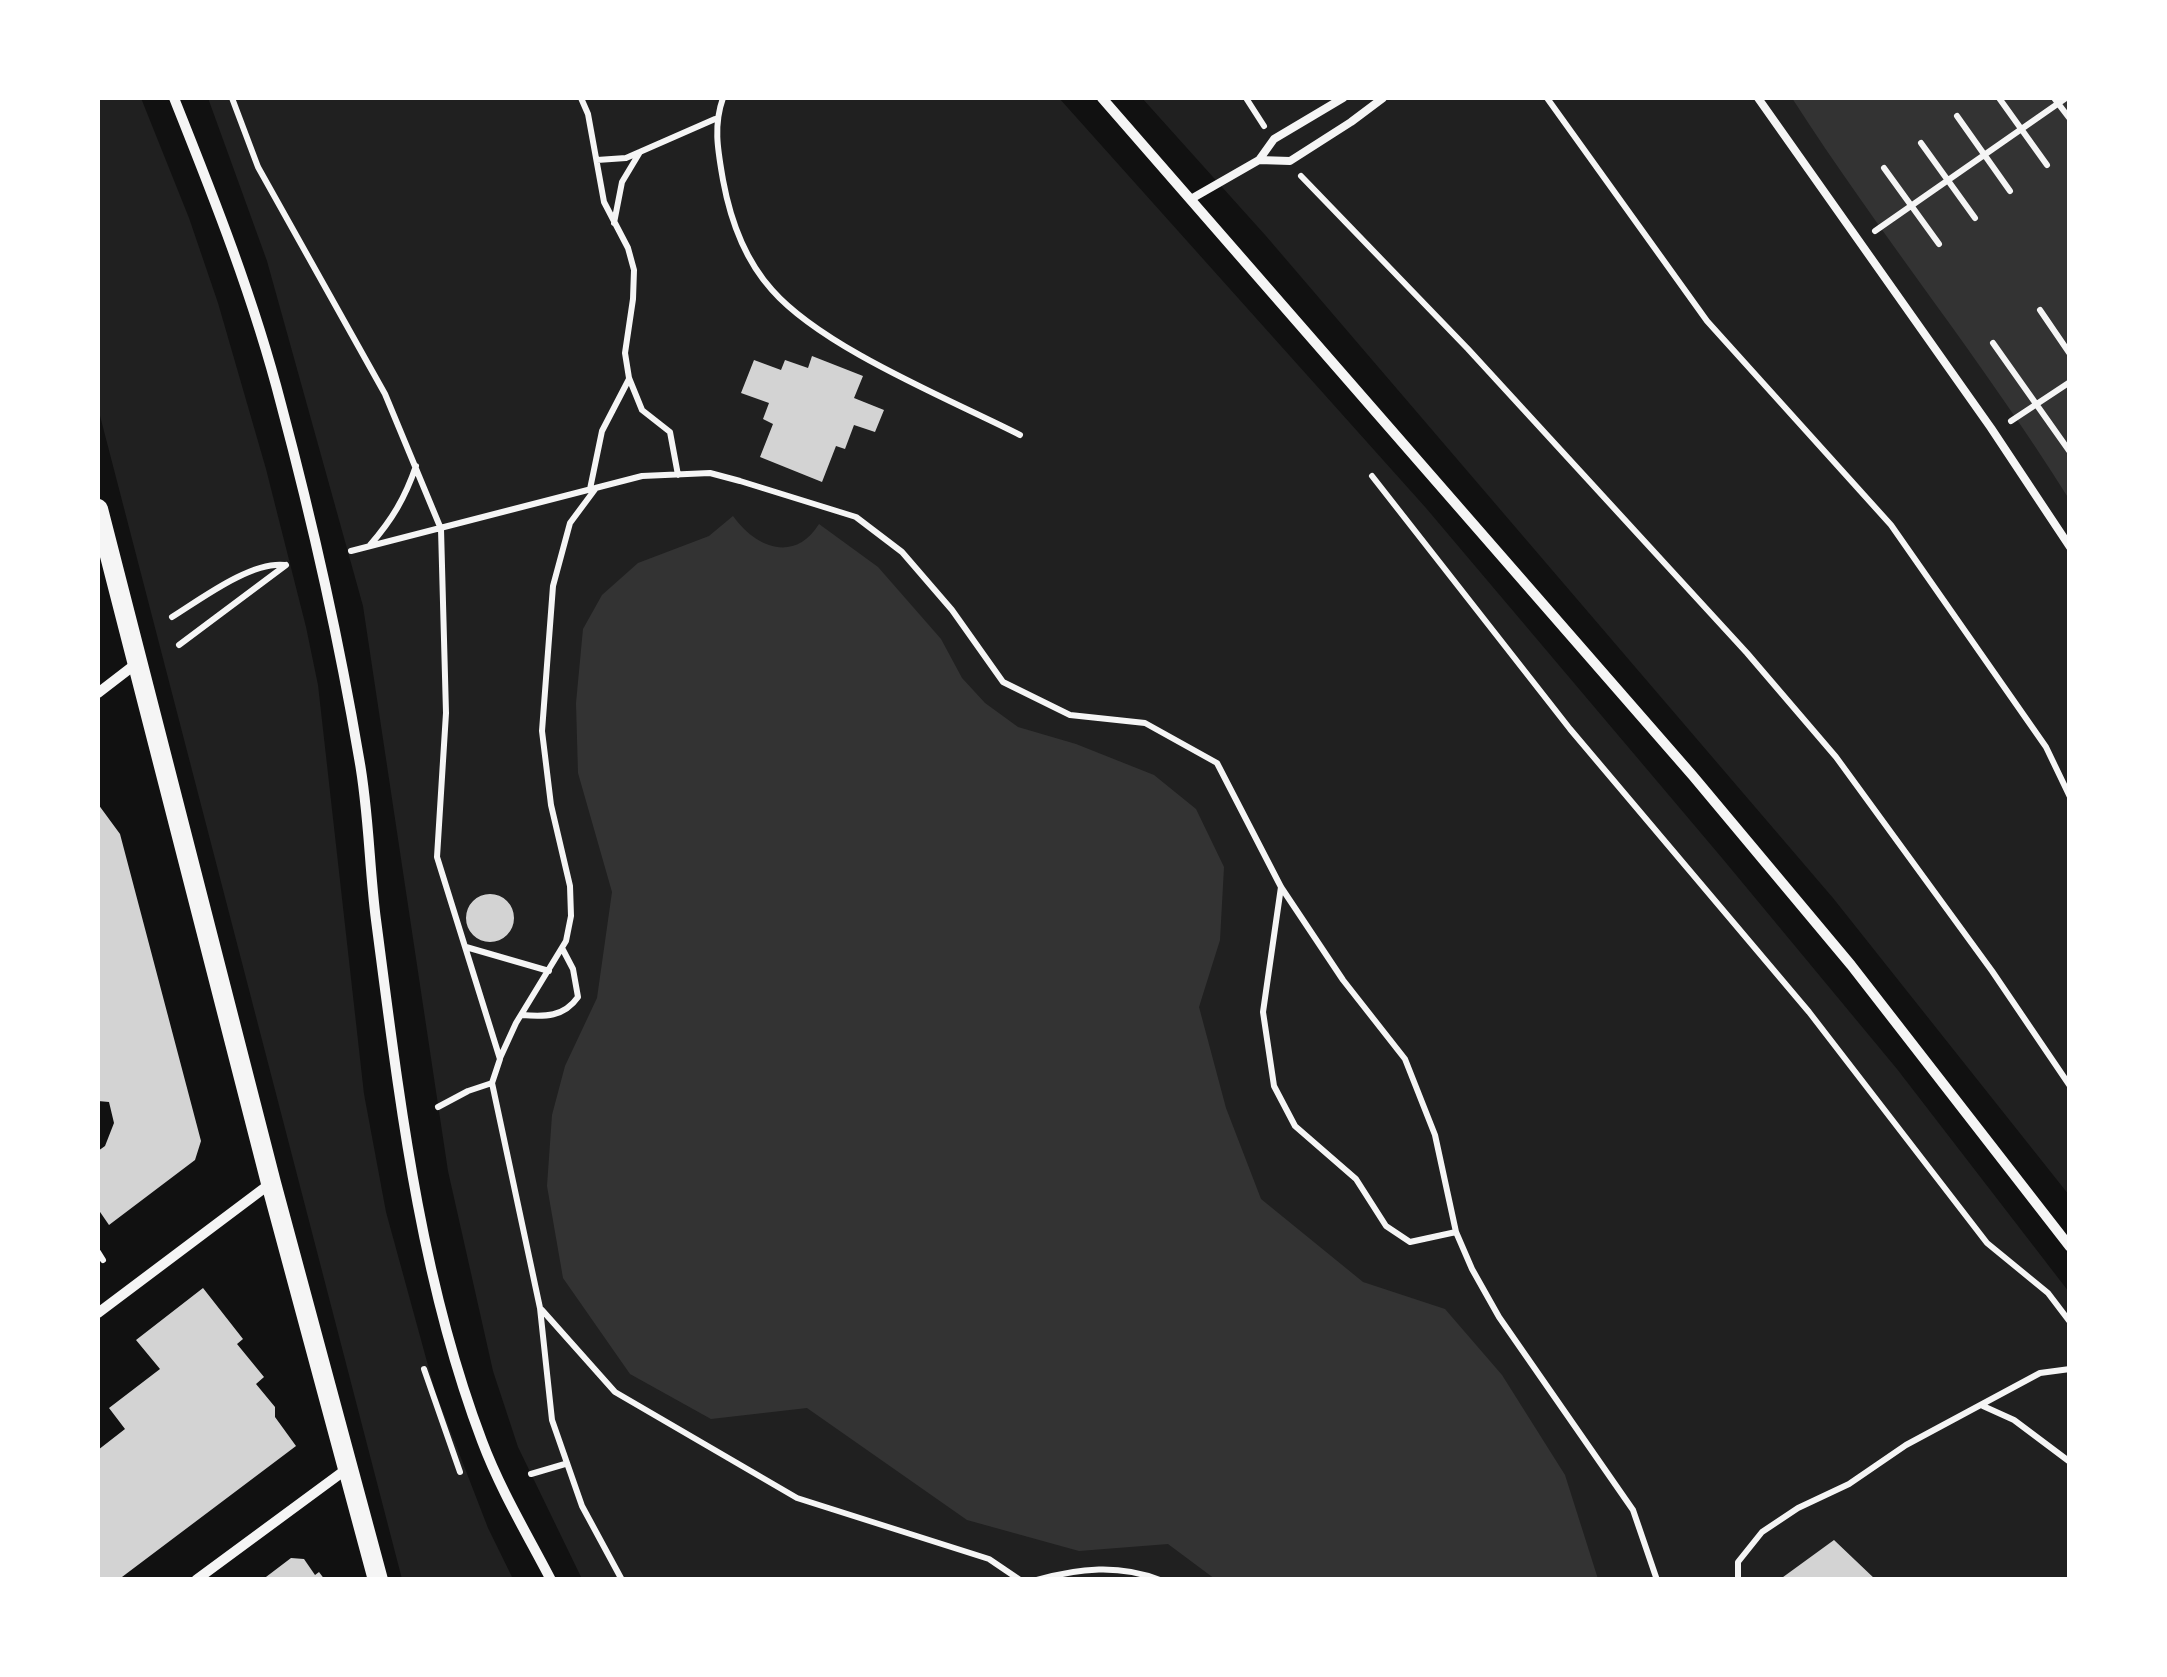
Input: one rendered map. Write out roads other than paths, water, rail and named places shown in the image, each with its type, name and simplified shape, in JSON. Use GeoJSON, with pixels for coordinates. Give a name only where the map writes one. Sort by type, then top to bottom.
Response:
{"type":"FeatureCollection","features":[{"type":"Feature","properties":{"kind":"main road"},"geometry":{"type":"LineString","coordinates":[[98,508],[271,1183],[378,1580]]}},
{"type":"Feature","properties":{"kind":"street"},"geometry":{"type":"LineString","coordinates":[[174,98],[221,216],[281,401],[326,596],[360,761],[375,915],[406,1136],[452,1348],[494,1471],[551,1580]]}},
{"type":"Feature","properties":{"kind":"street"},"geometry":{"type":"LineString","coordinates":[[1102,98],[1730,820],[1851,965],[2070,1248]]}},
{"type":"Feature","properties":{"kind":"street"},"geometry":{"type":"LineString","coordinates":[[98,692],[137,664]]}},
{"type":"Feature","properties":{"kind":"street"},"geometry":{"type":"LineString","coordinates":[[98,1313],[271,1183]]}},
{"type":"Feature","properties":{"kind":"street"},"geometry":{"type":"LineString","coordinates":[[196,1580],[349,1467]]}},
{"type":"Feature","properties":{"kind":"lane"},"geometry":{"type":"LineString","coordinates":[[1190,199],[1259,160],[1274,139],[1342,98]]}},
{"type":"Feature","properties":{"kind":"lane"},"geometry":{"type":"LineString","coordinates":[[1259,160],[1290,161],[1383,98]]}},
{"type":"Feature","properties":{"kind":"lane"},"geometry":{"type":"LineString","coordinates":[[1758,98],[1992,428],[2070,547]]}}]}
